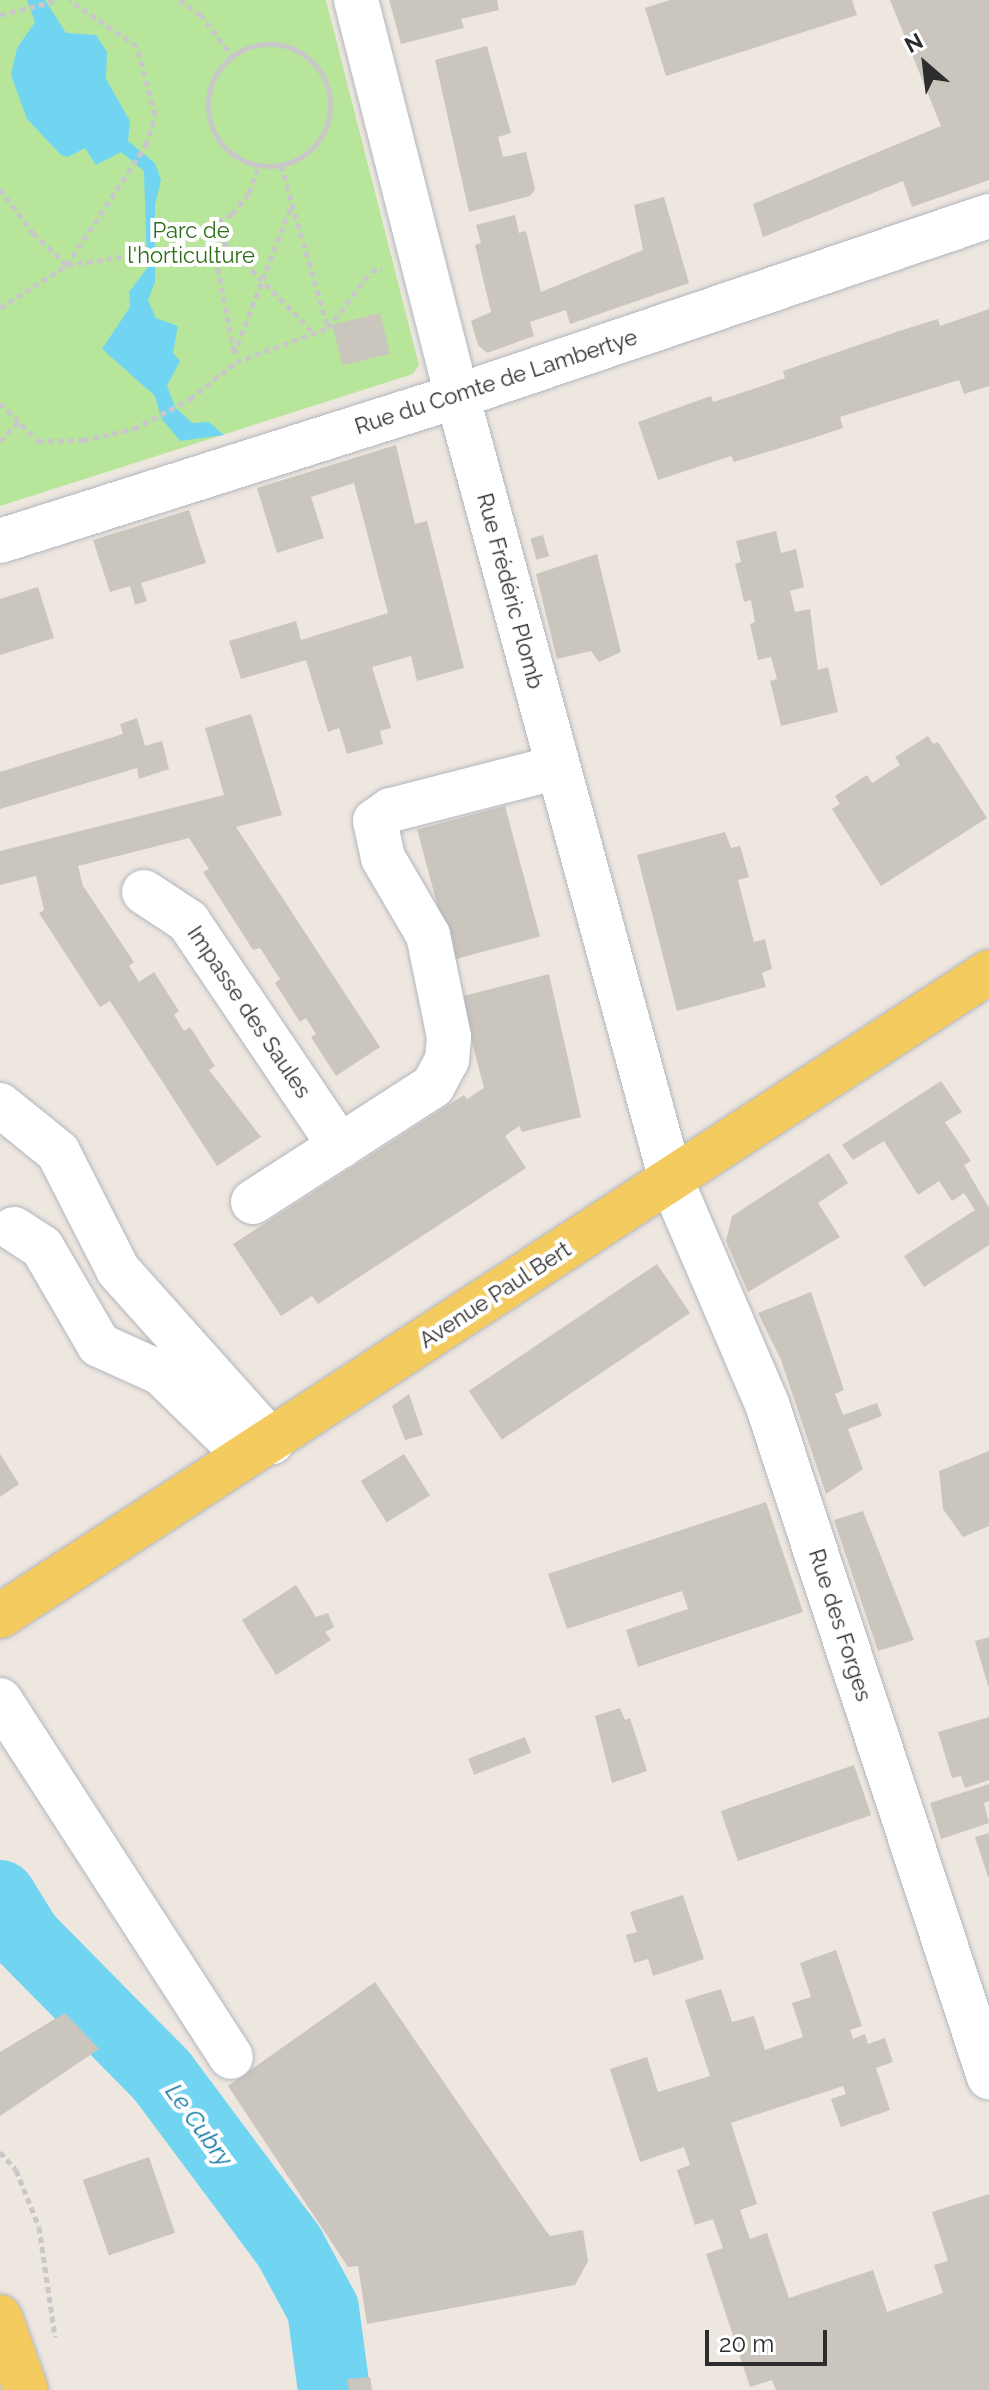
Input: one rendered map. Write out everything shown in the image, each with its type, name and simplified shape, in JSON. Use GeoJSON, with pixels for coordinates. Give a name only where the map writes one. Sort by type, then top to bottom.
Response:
{"type":"FeatureCollection","features":[{"type":"Feature","properties":{"kind":"main road","name":"Avenue Paul Bert"},"geometry":{"type":"LineString","coordinates":[[0,1616],[261,1450],[989,972]]}},
{"type":"Feature","properties":{"kind":"main road"},"geometry":{"type":"LineString","coordinates":[[0,2317],[26,2390]]}},
{"type":"Feature","properties":{"kind":"street","name":"Rue Frédéric Plomb"},"geometry":{"type":"LineString","coordinates":[[356,0],[458,396],[671,1180]]}},
{"type":"Feature","properties":{"kind":"street","name":"Rue du Comte de Lambertye"},"geometry":{"type":"LineString","coordinates":[[0,541],[458,396],[989,216]]}},
{"type":"Feature","properties":{"kind":"street"},"geometry":{"type":"LineString","coordinates":[[253,1202],[433,1086],[447,1060],[449,1037],[428,935],[383,858],[375,821],[391,810],[558,767]]}},
{"type":"Feature","properties":{"kind":"street","name":"Impasse des Saules"},"geometry":{"type":"LineString","coordinates":[[144,892],[188,921],[340,1146]]}},
{"type":"Feature","properties":{"kind":"street"},"geometry":{"type":"LineString","coordinates":[[0,1105],[58,1152],[118,1270],[261,1450]]}},
{"type":"Feature","properties":{"kind":"street","name":"Rue des Forges"},"geometry":{"type":"LineString","coordinates":[[671,1180],[767,1404],[989,2077]]}},
{"type":"Feature","properties":{"kind":"street"},"geometry":{"type":"LineString","coordinates":[[14,1229],[42,1247],[99,1345],[161,1373],[261,1450]]}},
{"type":"Feature","properties":{"kind":"street"},"geometry":{"type":"LineString","coordinates":[[0,1700],[231,2057]]}},
{"type":"Feature","properties":{"kind":"path"},"geometry":{"type":"LineString","coordinates":[[0,15],[58,0]]}},
{"type":"Feature","properties":{"kind":"path"},"geometry":{"type":"LineString","coordinates":[[0,308],[67,265],[131,171],[146,145],[155,115],[137,46],[69,0]]}},
{"type":"Feature","properties":{"kind":"path"},"geometry":{"type":"LineString","coordinates":[[179,0],[200,14],[232,56]]}},
{"type":"Feature","properties":{"kind":"path"},"geometry":{"type":"LineString","coordinates":[[272,43],[301,53],[323,75],[330,105],[323,136],[309,151],[281,165],[259,165],[231,154],[210,124],[208,93],[232,56],[272,43]]}},
{"type":"Feature","properties":{"kind":"path"},"geometry":{"type":"LineString","coordinates":[[0,189],[33,233],[67,265],[140,257],[161,251],[209,227],[232,214],[249,193],[259,165]]}},
{"type":"Feature","properties":{"kind":"path"},"geometry":{"type":"LineString","coordinates":[[281,165],[328,328]]}},
{"type":"Feature","properties":{"kind":"path"},"geometry":{"type":"LineString","coordinates":[[234,354],[291,205]]}},
{"type":"Feature","properties":{"kind":"path"},"geometry":{"type":"LineString","coordinates":[[209,227],[314,333]]}},
{"type":"Feature","properties":{"kind":"path"},"geometry":{"type":"LineString","coordinates":[[209,227],[236,362]]}},
{"type":"Feature","properties":{"kind":"path"},"geometry":{"type":"LineString","coordinates":[[0,403],[38,441],[83,440],[148,421],[190,399],[236,362],[328,328],[371,271],[393,265]]}},
{"type":"Feature","properties":{"kind":"path"},"geometry":{"type":"LineString","coordinates":[[0,441],[19,422]]}},
{"type":"Feature","properties":{"kind":"path"},"geometry":{"type":"LineString","coordinates":[[0,2152],[16,2170],[39,2227],[56,2350]]}},
{"type":"Feature","properties":{"kind":"green space","name":"Parc de l'horticulture"},"geometry":{"type":"Polygon","coordinates":[[[0,0],[326,0],[419,365],[413,374],[0,506],[0,0]]]}},
{"type":"Feature","properties":{"kind":"water"},"geometry":{"type":"Polygon","coordinates":[[[27,0],[45,0],[66,33],[96,35],[107,52],[106,79],[130,121],[128,141],[155,163],[161,180],[155,205],[155,282],[148,300],[156,318],[178,326],[173,353],[180,361],[167,386],[175,407],[192,423],[209,422],[224,435],[180,441],[161,418],[155,396],[102,349],[130,307],[129,292],[147,268],[144,171],[121,152],[96,165],[85,148],[68,157],[61,155],[27,119],[11,75],[17,48],[35,22],[27,0]]]}},
{"type":"Feature","properties":{"kind":"building"},"geometry":{"type":"Polygon","coordinates":[[[389,0],[497,0],[499,10],[461,19],[464,28],[401,44],[389,0]]]}},
{"type":"Feature","properties":{"kind":"building"},"geometry":{"type":"Polygon","coordinates":[[[670,0],[852,0],[857,15],[666,76],[645,8],[670,0]]]}},
{"type":"Feature","properties":{"kind":"building"},"geometry":{"type":"Polygon","coordinates":[[[890,0],[989,0],[989,180],[912,207],[903,181],[763,237],[753,204],[941,126],[890,0]]]}},
{"type":"Feature","properties":{"kind":"building"},"geometry":{"type":"Polygon","coordinates":[[[487,46],[511,133],[498,137],[503,157],[526,152],[535,189],[530,196],[469,212],[435,60],[487,46]]]}},
{"type":"Feature","properties":{"kind":"building"},"geometry":{"type":"Polygon","coordinates":[[[664,197],[689,283],[570,324],[566,310],[530,322],[534,336],[487,353],[478,345],[471,321],[491,312],[475,245],[481,243],[476,225],[515,215],[519,233],[526,231],[541,292],[643,250],[634,205],[664,197]]]}},
{"type":"Feature","properties":{"kind":"building"},"geometry":{"type":"Polygon","coordinates":[[[989,309],[989,386],[964,394],[959,380],[840,417],[843,428],[807,440],[734,462],[731,456],[658,480],[638,422],[711,396],[713,402],[785,378],[783,371],[899,331],[938,319],[940,326],[989,309]]]}},
{"type":"Feature","properties":{"kind":"building"},"geometry":{"type":"Polygon","coordinates":[[[380,313],[390,354],[343,366],[332,325],[380,313]]]}},
{"type":"Feature","properties":{"kind":"building"},"geometry":{"type":"Polygon","coordinates":[[[396,445],[415,524],[427,521],[464,668],[417,681],[411,656],[372,667],[391,728],[380,731],[383,744],[347,754],[339,728],[328,732],[306,660],[241,679],[229,641],[296,621],[301,640],[388,613],[354,483],[311,497],[324,538],[277,553],[257,488],[396,445]]]}},
{"type":"Feature","properties":{"kind":"building"},"geometry":{"type":"Polygon","coordinates":[[[189,510],[206,563],[141,583],[147,601],[135,605],[130,586],[110,592],[93,540],[189,510]]]}},
{"type":"Feature","properties":{"kind":"building"},"geometry":{"type":"Polygon","coordinates":[[[776,531],[781,553],[796,549],[804,587],[790,591],[795,612],[810,609],[818,670],[828,667],[838,712],[781,726],[770,681],[777,679],[771,657],[758,660],[750,624],[755,622],[751,600],[744,602],[735,564],[741,562],[736,541],[776,531]]]}},
{"type":"Feature","properties":{"kind":"building"},"geometry":{"type":"Polygon","coordinates":[[[543,535],[549,556],[537,560],[531,539],[543,535]]]}},
{"type":"Feature","properties":{"kind":"building"},"geometry":{"type":"Polygon","coordinates":[[[597,554],[621,652],[599,662],[591,651],[557,659],[536,574],[597,554]]]}},
{"type":"Feature","properties":{"kind":"building"},"geometry":{"type":"Polygon","coordinates":[[[38,587],[54,638],[0,655],[0,599],[38,587]]]}},
{"type":"Feature","properties":{"kind":"building"},"geometry":{"type":"Polygon","coordinates":[[[251,714],[282,815],[236,827],[380,1047],[336,1076],[311,1037],[316,1034],[306,1018],[300,1022],[275,983],[280,979],[260,948],[253,950],[203,872],[209,869],[189,838],[78,866],[83,886],[134,962],[129,966],[139,982],[154,972],[179,1011],[174,1015],[184,1031],[190,1027],[215,1066],[209,1070],[261,1137],[217,1166],[110,1001],[100,1007],[39,913],[44,910],[36,876],[0,885],[0,851],[224,795],[205,728],[251,714]]]}},
{"type":"Feature","properties":{"kind":"building"},"geometry":{"type":"Polygon","coordinates":[[[137,718],[145,746],[162,741],[169,769],[139,779],[137,768],[0,809],[0,772],[123,734],[120,724],[137,718]]]}},
{"type":"Feature","properties":{"kind":"building"},"geometry":{"type":"Polygon","coordinates":[[[928,736],[933,744],[938,742],[987,818],[881,886],[832,809],[840,804],[835,796],[867,775],[872,783],[900,765],[895,757],[928,736]]]}},
{"type":"Feature","properties":{"kind":"building"},"geometry":{"type":"Polygon","coordinates":[[[505,806],[540,936],[452,960],[417,830],[505,806]]]}},
{"type":"Feature","properties":{"kind":"building"},"geometry":{"type":"Polygon","coordinates":[[[725,832],[731,848],[740,846],[749,877],[738,880],[754,942],[765,939],[772,969],[762,973],[766,987],[677,1011],[637,855],[725,832]]]}},
{"type":"Feature","properties":{"kind":"building"},"geometry":{"type":"Polygon","coordinates":[[[549,974],[581,1117],[522,1132],[519,1126],[505,1136],[526,1168],[318,1304],[312,1296],[281,1316],[233,1244],[464,1095],[467,1099],[484,1088],[460,997],[549,974]]]}},
{"type":"Feature","properties":{"kind":"building"},"geometry":{"type":"Polygon","coordinates":[[[941,1081],[962,1112],[945,1122],[971,1161],[964,1165],[989,1208],[989,1245],[924,1287],[904,1256],[975,1210],[964,1193],[952,1201],[939,1181],[918,1195],[884,1141],[853,1160],[842,1145],[941,1081]]]}},
{"type":"Feature","properties":{"kind":"building"},"geometry":{"type":"Polygon","coordinates":[[[829,1153],[848,1183],[818,1203],[840,1237],[748,1292],[726,1241],[732,1216],[829,1153]]]}},
{"type":"Feature","properties":{"kind":"building"},"geometry":{"type":"Polygon","coordinates":[[[657,1264],[690,1313],[502,1440],[469,1391],[657,1264]]]}},
{"type":"Feature","properties":{"kind":"building"},"geometry":{"type":"Polygon","coordinates":[[[811,1292],[844,1390],[835,1394],[843,1415],[877,1403],[882,1416],[848,1429],[863,1469],[826,1494],[781,1360],[758,1313],[811,1292]]]}},
{"type":"Feature","properties":{"kind":"building"},"geometry":{"type":"Polygon","coordinates":[[[409,1394],[423,1435],[405,1440],[392,1406],[409,1394]]]}},
{"type":"Feature","properties":{"kind":"building"},"geometry":{"type":"Polygon","coordinates":[[[989,1451],[989,1526],[963,1537],[943,1509],[939,1471],[989,1451]]]}},
{"type":"Feature","properties":{"kind":"building"},"geometry":{"type":"Polygon","coordinates":[[[0,1454],[19,1484],[0,1497],[0,1454]]]}},
{"type":"Feature","properties":{"kind":"building"},"geometry":{"type":"Polygon","coordinates":[[[404,1454],[430,1496],[387,1523],[361,1481],[404,1454]]]}},
{"type":"Feature","properties":{"kind":"building"},"geometry":{"type":"Polygon","coordinates":[[[766,1502],[803,1612],[638,1667],[626,1630],[688,1609],[682,1591],[567,1629],[548,1574],[766,1502]]]}},
{"type":"Feature","properties":{"kind":"building"},"geometry":{"type":"Polygon","coordinates":[[[863,1511],[914,1640],[878,1651],[834,1520],[863,1511]]]}},
{"type":"Feature","properties":{"kind":"building"},"geometry":{"type":"Polygon","coordinates":[[[296,1585],[316,1617],[328,1613],[334,1627],[325,1632],[331,1640],[276,1675],[242,1620],[296,1585]]]}},
{"type":"Feature","properties":{"kind":"building"},"geometry":{"type":"Polygon","coordinates":[[[989,1637],[989,1686],[988,1686],[975,1641],[989,1637]]]}},
{"type":"Feature","properties":{"kind":"building"},"geometry":{"type":"Polygon","coordinates":[[[620,1708],[625,1720],[630,1718],[647,1771],[612,1783],[595,1716],[620,1708]]]}},
{"type":"Feature","properties":{"kind":"building"},"geometry":{"type":"Polygon","coordinates":[[[989,1717],[989,1780],[965,1788],[961,1776],[952,1778],[938,1732],[989,1717]]]}},
{"type":"Feature","properties":{"kind":"building"},"geometry":{"type":"Polygon","coordinates":[[[525,1737],[531,1753],[474,1775],[468,1759],[525,1737]]]}},
{"type":"Feature","properties":{"kind":"building"},"geometry":{"type":"Polygon","coordinates":[[[854,1765],[871,1815],[738,1861],[721,1811],[854,1765]]]}},
{"type":"Feature","properties":{"kind":"building"},"geometry":{"type":"Polygon","coordinates":[[[989,1784],[989,1801],[984,1803],[989,1823],[941,1839],[930,1803],[989,1784]]]}},
{"type":"Feature","properties":{"kind":"building"},"geometry":{"type":"Polygon","coordinates":[[[989,1833],[989,1877],[988,1877],[975,1837],[989,1833]]]}},
{"type":"Feature","properties":{"kind":"building"},"geometry":{"type":"Polygon","coordinates":[[[683,1895],[704,1959],[653,1976],[648,1959],[634,1963],[626,1935],[637,1932],[630,1912],[683,1895]]]}},
{"type":"Feature","properties":{"kind":"building"},"geometry":{"type":"Polygon","coordinates":[[[836,1950],[862,2026],[850,2030],[853,2039],[865,2034],[868,2044],[885,2038],[893,2062],[876,2068],[890,2110],[841,2127],[831,2099],[846,2094],[843,2086],[731,2123],[757,2204],[740,2210],[750,2239],[767,2233],[789,2298],[873,2270],[887,2312],[943,2293],[934,2265],[948,2261],[932,2212],[989,2194],[989,2390],[776,2390],[772,2380],[750,2387],[706,2254],[723,2248],[713,2219],[695,2225],[677,2170],[690,2165],[684,2147],[640,2162],[610,2069],[647,2057],[658,2092],[710,2076],[685,2000],[721,1989],[732,2022],[754,2016],[765,2050],[803,2037],[792,2003],[811,1997],[800,1963],[836,1950]]]}},
{"type":"Feature","properties":{"kind":"building"},"geometry":{"type":"Polygon","coordinates":[[[375,1982],[550,2236],[583,2230],[588,2261],[575,2285],[367,2324],[358,2266],[348,2267],[228,2086],[375,1982]]]}},
{"type":"Feature","properties":{"kind":"building"},"geometry":{"type":"Polygon","coordinates":[[[65,2013],[99,2049],[0,2116],[0,2052],[65,2013]]]}},
{"type":"Feature","properties":{"kind":"building"},"geometry":{"type":"Polygon","coordinates":[[[149,2157],[175,2233],[109,2255],[83,2180],[149,2157]]]}},
{"type":"Feature","properties":{"kind":"building"},"geometry":{"type":"Polygon","coordinates":[[[370,2377],[372,2390],[349,2390],[347,2379],[370,2377]]]}},
{"type":"Feature","properties":{"kind":"waterway","name":"Le Cubry"},"geometry":{"type":"LineString","coordinates":[[0,1896],[26,1938],[162,2076],[290,2248],[323,2309],[334,2390]]}}]}
